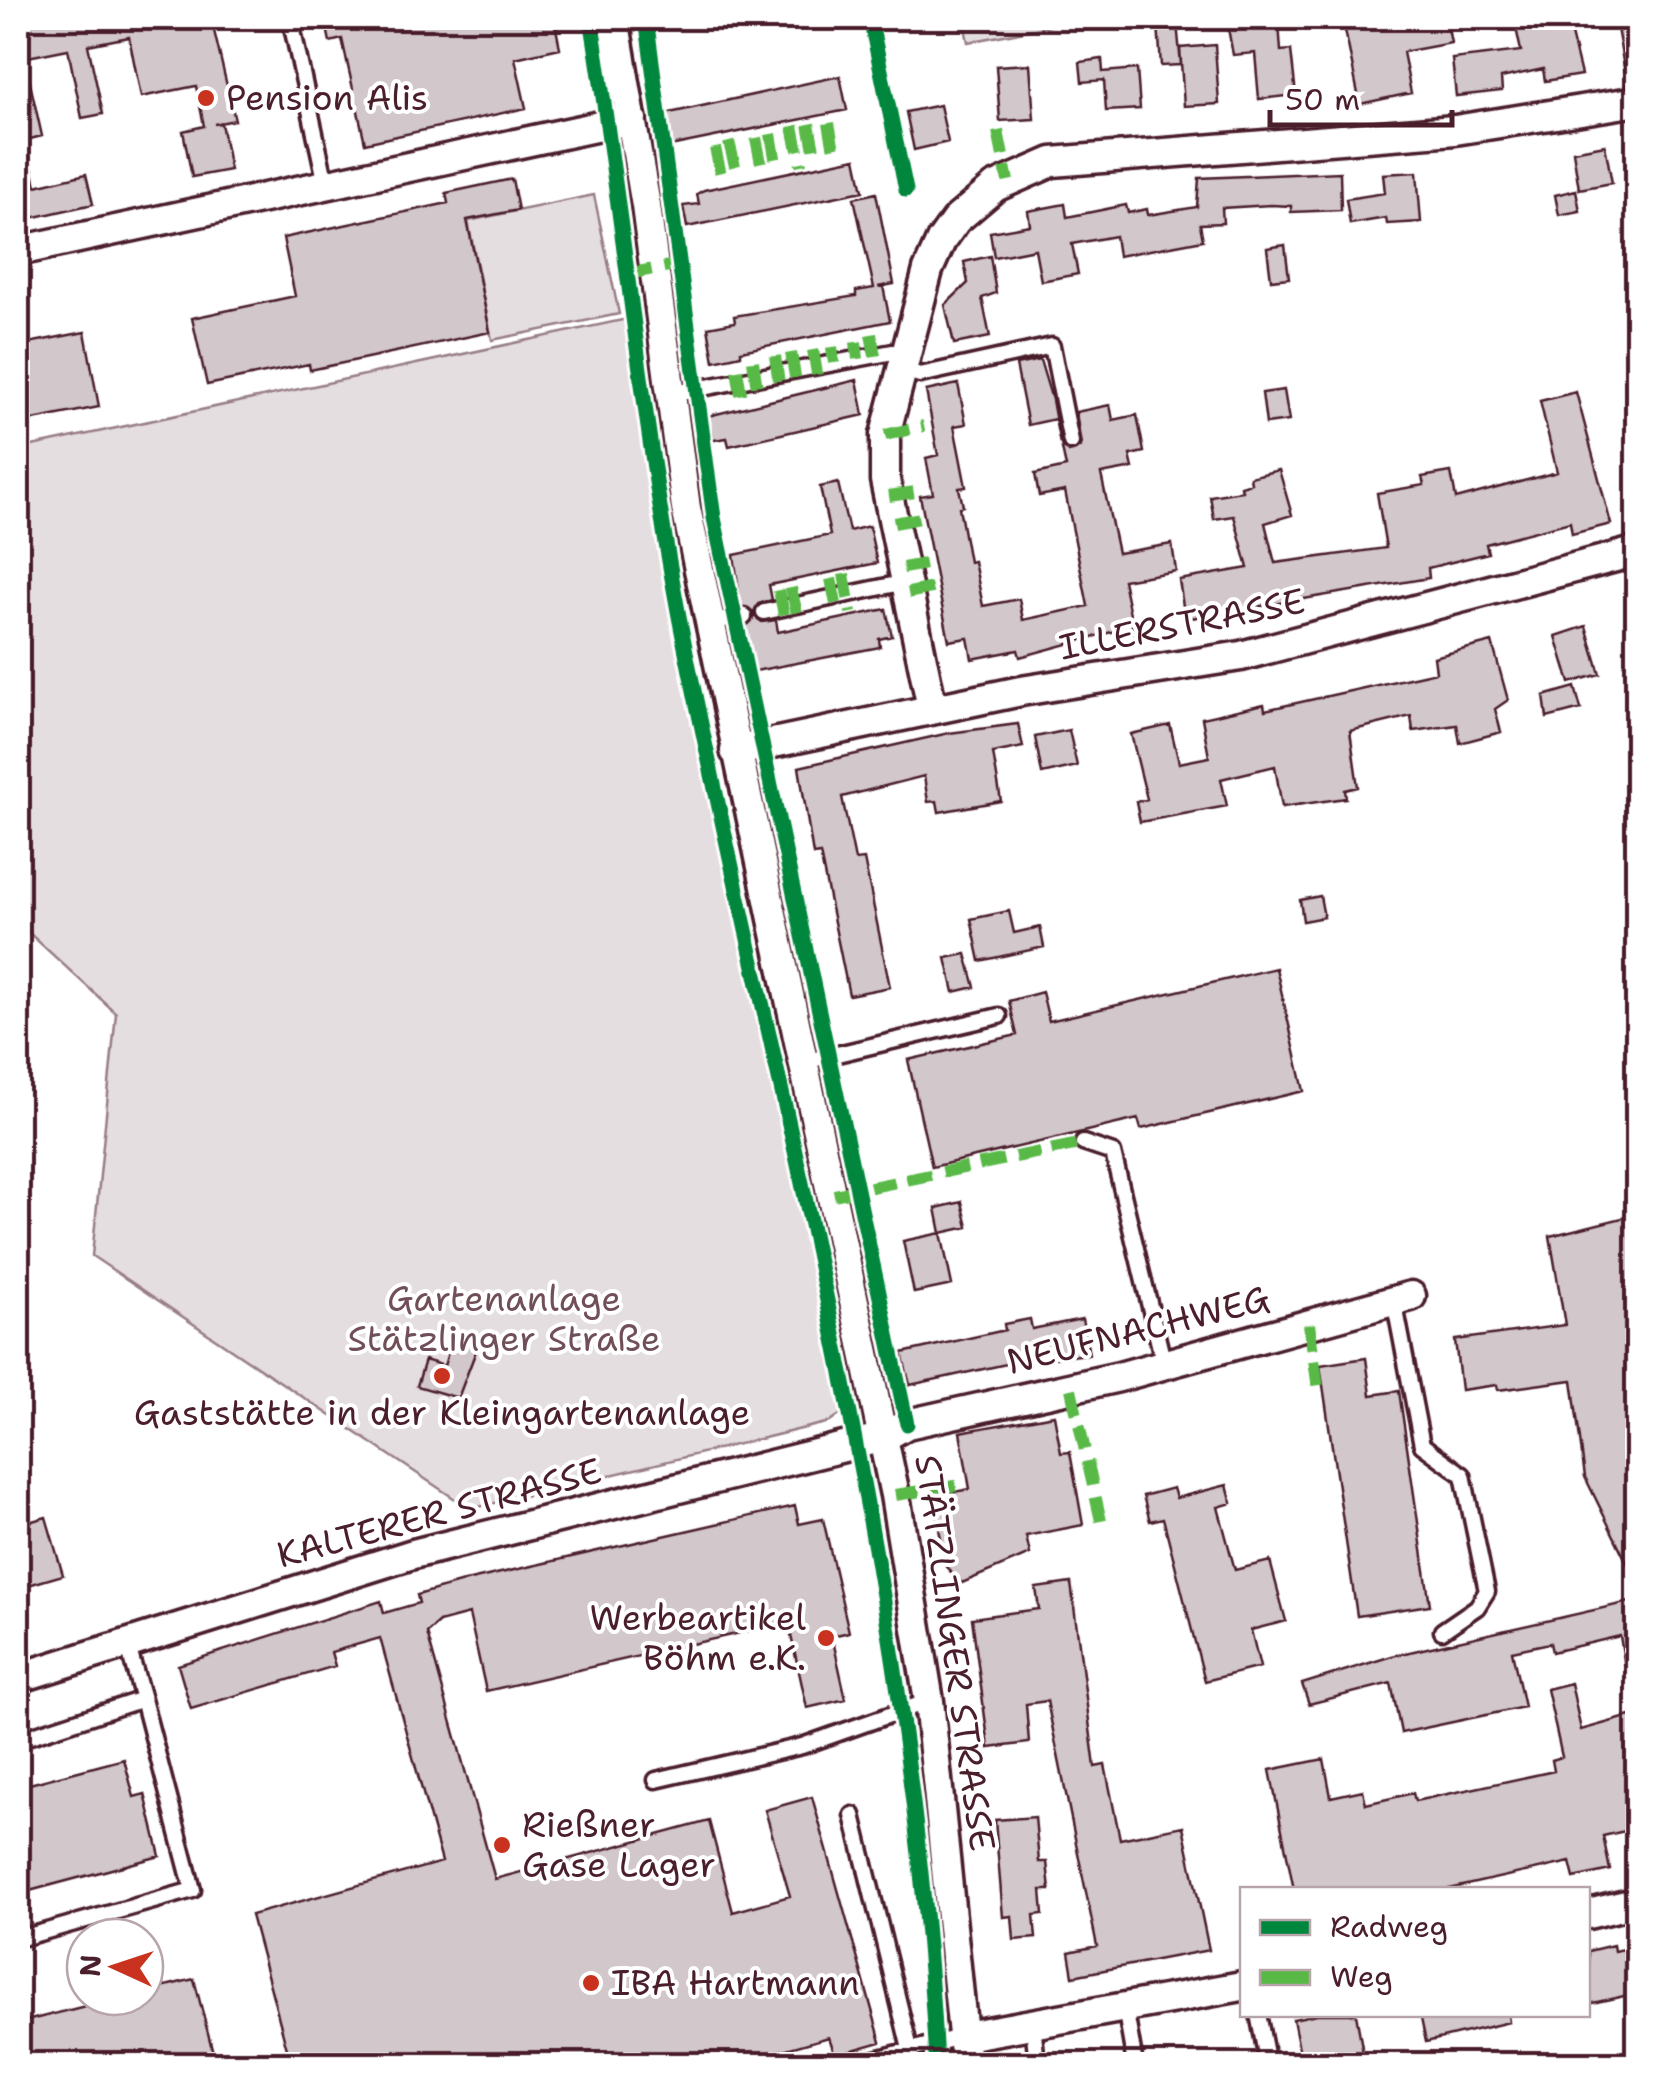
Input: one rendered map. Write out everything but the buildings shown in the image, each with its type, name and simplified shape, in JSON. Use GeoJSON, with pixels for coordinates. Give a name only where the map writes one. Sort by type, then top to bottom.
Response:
{"type":"FeatureCollection","features":[{"type":"Feature","properties":{"kind":"street","name":"STÄTZLINGER STRASSE"},"geometry":{"type":"LineString","coordinates":[[614,18],[670,394],[709,623],[884,1437],[929,1701],[966,2064]]}},
{"type":"Feature","properties":{"kind":"street"},"geometry":{"type":"LineString","coordinates":[[932,708],[883,456],[928,270],[956,220],[995,187],[1052,162],[1455,130],[1638,100]]}},
{"type":"Feature","properties":{"kind":"street"},"geometry":{"type":"LineString","coordinates":[[18,251],[632,119]]}},
{"type":"Feature","properties":{"kind":"street","name":"ILLERSTRASSE"},"geometry":{"type":"LineString","coordinates":[[736,751],[932,708],[1241,656],[1638,551]]}},
{"type":"Feature","properties":{"kind":"street","name":"NEUFNACHWEG"},"geometry":{"type":"LineString","coordinates":[[884,1437],[907,1424],[1164,1365],[1402,1298]]}},
{"type":"Feature","properties":{"kind":"street","name":"KALTERER STRASSE"},"geometry":{"type":"LineString","coordinates":[[18,1678],[414,1554],[884,1437]]}},
{"type":"Feature","properties":{"kind":"street"},"geometry":{"type":"LineString","coordinates":[[1590,1914],[1638,1902]]}},
{"type":"Feature","properties":{"kind":"street"},"geometry":{"type":"LineString","coordinates":[[965,2036],[1240,1986]]}},
{"type":"Feature","properties":{"kind":"lane"},"geometry":{"type":"LineString","coordinates":[[291,22],[326,184]]}},
{"type":"Feature","properties":{"kind":"lane"},"geometry":{"type":"LineString","coordinates":[[670,394],[893,352],[920,374],[1052,346],[1071,442]]}},
{"type":"Feature","properties":{"kind":"lane"},"geometry":{"type":"LineString","coordinates":[[764,612],[906,582]]}},
{"type":"Feature","properties":{"kind":"lane"},"geometry":{"type":"LineString","coordinates":[[709,623],[744,616]]}},
{"type":"Feature","properties":{"kind":"lane"},"geometry":{"type":"LineString","coordinates":[[803,1062],[999,1016]]}},
{"type":"Feature","properties":{"kind":"lane"},"geometry":{"type":"LineString","coordinates":[[1082,1143],[1113,1153],[1164,1365]]}},
{"type":"Feature","properties":{"kind":"lane"},"geometry":{"type":"LineString","coordinates":[[1402,1298],[1422,1445],[1463,1475],[1486,1591],[1477,1607],[1442,1631]]}},
{"type":"Feature","properties":{"kind":"lane"},"geometry":{"type":"LineString","coordinates":[[18,1940],[193,1890],[127,1642]]}},
{"type":"Feature","properties":{"kind":"lane"},"geometry":{"type":"LineString","coordinates":[[18,1740],[143,1699]]}},
{"type":"Feature","properties":{"kind":"lane"},"geometry":{"type":"LineString","coordinates":[[656,1780],[802,1746],[929,1701]]}},
{"type":"Feature","properties":{"kind":"lane"},"geometry":{"type":"LineString","coordinates":[[853,1814],[910,2050]]}},
{"type":"Feature","properties":{"kind":"lane"},"geometry":{"type":"LineString","coordinates":[[1125,2007],[1136,2064]]}},
{"type":"Feature","properties":{"kind":"lane"},"geometry":{"type":"LineString","coordinates":[[1259,2017],[1268,2064]]}},
{"type":"Feature","properties":{"kind":"lane"},"geometry":{"type":"LineString","coordinates":[[1033,2024],[1038,2064]]}},
{"type":"Feature","properties":{"kind":"lane"},"geometry":{"type":"LineString","coordinates":[[858,2064],[965,2036]]}},
{"type":"Feature","properties":{"kind":"green space"},"geometry":{"type":"Polygon","coordinates":[[[963,18],[1092,18],[968,42],[963,18]]]}},
{"type":"Feature","properties":{"kind":"green space"},"geometry":{"type":"Polygon","coordinates":[[[594,195],[619,314],[492,340],[468,221],[594,195]]]}},
{"type":"Feature","properties":{"kind":"green space","name":"Gartenanlage Stätzlinger Straße"},"geometry":{"type":"Polygon","coordinates":[[[627,319],[669,598],[847,1401],[845,1411],[830,1422],[470,1509],[92,1256],[116,1013],[27,931],[18,932],[18,449],[627,319]]]}},
{"type":"Feature","properties":{"kind":"marked path"},"geometry":{"type":"LineString","coordinates":[[829,123],[835,155]]}},
{"type":"Feature","properties":{"kind":"marked path"},"geometry":{"type":"LineString","coordinates":[[809,124],[816,160]]}},
{"type":"Feature","properties":{"kind":"marked path"},"geometry":{"type":"LineString","coordinates":[[793,126],[801,165]]}},
{"type":"Feature","properties":{"kind":"marked path"},"geometry":{"type":"LineString","coordinates":[[998,131],[1008,181]]}},
{"type":"Feature","properties":{"kind":"marked path"},"geometry":{"type":"LineString","coordinates":[[771,134],[777,169]]}},
{"type":"Feature","properties":{"kind":"marked path"},"geometry":{"type":"LineString","coordinates":[[756,138],[763,173]]}},
{"type":"Feature","properties":{"kind":"marked path"},"geometry":{"type":"LineString","coordinates":[[729,142],[738,178]]}},
{"type":"Feature","properties":{"kind":"marked path"},"geometry":{"type":"LineString","coordinates":[[715,148],[722,179]]}},
{"type":"Feature","properties":{"kind":"marked path"},"geometry":{"type":"LineString","coordinates":[[627,274],[680,264]]}},
{"type":"Feature","properties":{"kind":"marked path"},"geometry":{"type":"LineString","coordinates":[[871,334],[875,356]]}},
{"type":"Feature","properties":{"kind":"marked path"},"geometry":{"type":"LineString","coordinates":[[856,342],[858,359]]}},
{"type":"Feature","properties":{"kind":"marked path"},"geometry":{"type":"LineString","coordinates":[[832,347],[834,363]]}},
{"type":"Feature","properties":{"kind":"marked path"},"geometry":{"type":"LineString","coordinates":[[813,350],[819,385]]}},
{"type":"Feature","properties":{"kind":"marked path"},"geometry":{"type":"LineString","coordinates":[[791,353],[797,388]]}},
{"type":"Feature","properties":{"kind":"marked path"},"geometry":{"type":"LineString","coordinates":[[775,356],[780,390]]}},
{"type":"Feature","properties":{"kind":"marked path"},"geometry":{"type":"LineString","coordinates":[[753,361],[758,395]]}},
{"type":"Feature","properties":{"kind":"marked path"},"geometry":{"type":"LineString","coordinates":[[737,370],[742,399]]}},
{"type":"Feature","properties":{"kind":"marked path"},"geometry":{"type":"LineString","coordinates":[[885,435],[924,426]]}},
{"type":"Feature","properties":{"kind":"marked path"},"geometry":{"type":"LineString","coordinates":[[889,496],[922,491]]}},
{"type":"Feature","properties":{"kind":"marked path"},"geometry":{"type":"LineString","coordinates":[[894,523],[920,518]]}},
{"type":"Feature","properties":{"kind":"marked path"},"geometry":{"type":"LineString","coordinates":[[903,568],[925,564]]}},
{"type":"Feature","properties":{"kind":"marked path"},"geometry":{"type":"LineString","coordinates":[[844,574],[851,613]]}},
{"type":"Feature","properties":{"kind":"marked path"},"geometry":{"type":"LineString","coordinates":[[831,579],[838,614]]}},
{"type":"Feature","properties":{"kind":"marked path"},"geometry":{"type":"LineString","coordinates":[[791,588],[799,622]]}},
{"type":"Feature","properties":{"kind":"marked path"},"geometry":{"type":"LineString","coordinates":[[908,593],[932,588]]}},
{"type":"Feature","properties":{"kind":"marked path"},"geometry":{"type":"LineString","coordinates":[[779,590],[786,625]]}},
{"type":"Feature","properties":{"kind":"marked path"},"geometry":{"type":"LineString","coordinates":[[834,1195],[1083,1143]]}},
{"type":"Feature","properties":{"kind":"marked path"},"geometry":{"type":"LineString","coordinates":[[1309,1324],[1319,1396]]}},
{"type":"Feature","properties":{"kind":"marked path"},"geometry":{"type":"LineString","coordinates":[[1071,1389],[1101,1521]]}},
{"type":"Feature","properties":{"kind":"marked path"},"geometry":{"type":"LineString","coordinates":[[895,1495],[960,1485]]}},
{"type":"Feature","properties":{"kind":"cycle path"},"geometry":{"type":"LineString","coordinates":[[591,18],[670,569],[838,1351],[871,1528],[900,1705],[922,1884],[936,2064]]}},
{"type":"Feature","properties":{"kind":"cycle path"},"geometry":{"type":"LineString","coordinates":[[646,18],[714,518],[907,1424]]}},
{"type":"Feature","properties":{"kind":"cycle path"},"geometry":{"type":"LineString","coordinates":[[870,18],[906,190]]}},
{"type":"Feature","properties":{"kind":"place","name":"Pension Alis"},"geometry":{"type":"Point","coordinates":[206,98]}},
{"type":"Feature","properties":{"kind":"place","name":"Gaststätte in der Kleingartenanlage"},"geometry":{"type":"Point","coordinates":[442,1376]}},
{"type":"Feature","properties":{"kind":"place","name":"Werbeartikel Böhm e.K."},"geometry":{"type":"Point","coordinates":[826,1638]}},
{"type":"Feature","properties":{"kind":"place","name":"Rießner Gase Lager"},"geometry":{"type":"Point","coordinates":[502,1845]}},
{"type":"Feature","properties":{"kind":"place","name":"IBA Hartmann"},"geometry":{"type":"Point","coordinates":[591,1983]}}]}
